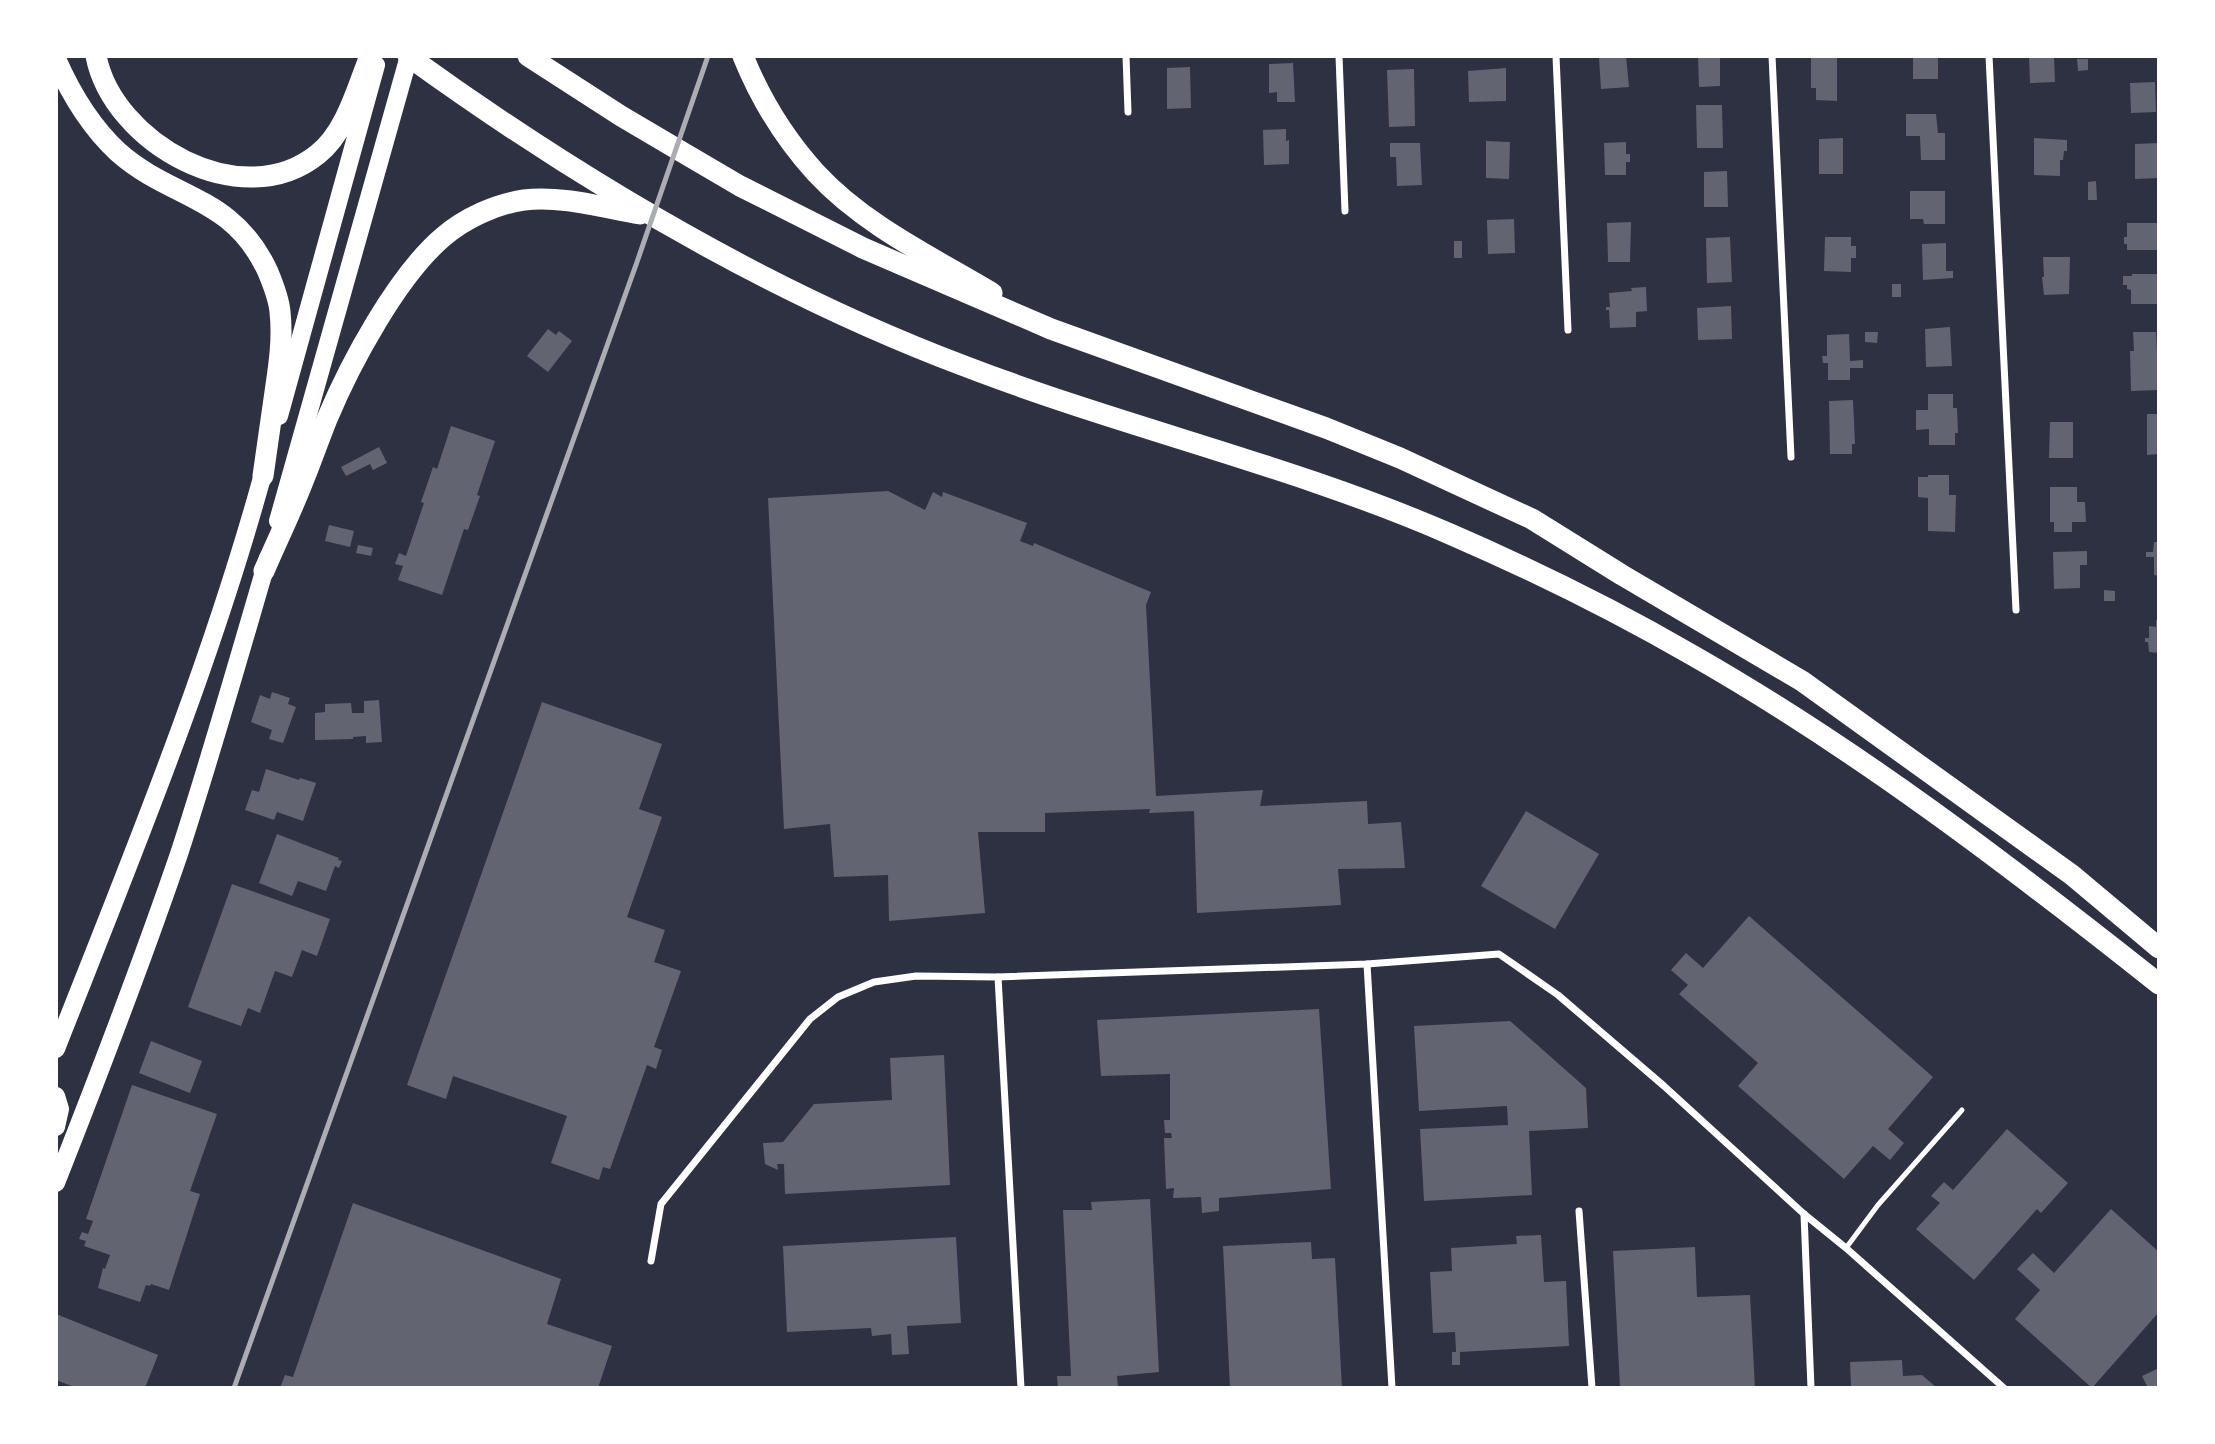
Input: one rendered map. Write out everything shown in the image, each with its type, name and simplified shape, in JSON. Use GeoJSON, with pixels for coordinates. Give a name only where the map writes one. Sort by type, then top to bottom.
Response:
{"type":"FeatureCollection","features":[{"type":"Feature","properties":{"kind":"highway"},"geometry":{"type":"LineString","coordinates":[[96,56],[107,91],[138,129],[183,159],[208,170],[244,178],[283,174],[308,162],[326,148],[356,108],[370,56]]}},
{"type":"Feature","properties":{"kind":"highway"},"geometry":{"type":"LineString","coordinates":[[409,56],[535,143],[650,215],[772,280],[898,340],[1027,390],[1386,507],[1513,562],[1617,613],[1756,693],[1893,784],[2037,887],[2159,984]]}},
{"type":"Feature","properties":{"kind":"highway"},"geometry":{"type":"LineString","coordinates":[[528,56],[621,116],[752,192],[913,271],[1051,329],[1401,457],[1532,519],[1802,681],[2072,875],[2159,948]]}},
{"type":"Feature","properties":{"kind":"highway"},"geometry":{"type":"LineString","coordinates":[[743,56],[761,95],[789,139],[817,174],[834,190],[888,231],[1051,329]]}},
{"type":"Feature","properties":{"kind":"highway"},"geometry":{"type":"LineString","coordinates":[[56,60],[89,120],[117,151],[144,170],[225,215],[248,239],[265,267],[280,309],[282,342],[263,476]]}},
{"type":"Feature","properties":{"kind":"highway"},"geometry":{"type":"LineString","coordinates":[[264,572],[327,420],[356,360],[400,287],[443,237],[457,226],[493,209],[533,199],[650,215]]}},
{"type":"Feature","properties":{"kind":"main road"},"geometry":{"type":"LineString","coordinates":[[56,1049],[168,764],[205,661],[263,476],[356,108],[378,56]]}},
{"type":"Feature","properties":{"kind":"main road"},"geometry":{"type":"LineString","coordinates":[[56,1183],[125,1005],[208,763],[409,56]]}},
{"type":"Feature","properties":{"kind":"main road"},"geometry":{"type":"LineString","coordinates":[[56,1096],[60,1109],[56,1127]]}},
{"type":"Feature","properties":{"kind":"street"},"geometry":{"type":"LineString","coordinates":[[1125,56],[1128,112]]}},
{"type":"Feature","properties":{"kind":"street"},"geometry":{"type":"LineString","coordinates":[[1339,56],[1345,211]]}},
{"type":"Feature","properties":{"kind":"street"},"geometry":{"type":"LineString","coordinates":[[1556,56],[1568,330]]}},
{"type":"Feature","properties":{"kind":"street"},"geometry":{"type":"LineString","coordinates":[[1772,56],[1791,457]]}},
{"type":"Feature","properties":{"kind":"street"},"geometry":{"type":"LineString","coordinates":[[1989,56],[2016,610]]}},
{"type":"Feature","properties":{"kind":"street"},"geometry":{"type":"LineString","coordinates":[[651,1261],[661,1204],[810,1019],[838,997],[874,982],[916,976],[998,976],[1367,964],[1499,954],[1558,995],[1664,1086],[1804,1214],[2004,1388]]}},
{"type":"Feature","properties":{"kind":"street"},"geometry":{"type":"LineString","coordinates":[[1367,964],[1392,1388]]}},
{"type":"Feature","properties":{"kind":"street"},"geometry":{"type":"LineString","coordinates":[[998,976],[1021,1388]]}},
{"type":"Feature","properties":{"kind":"street"},"geometry":{"type":"LineString","coordinates":[[1578,1211],[1592,1388]]}},
{"type":"Feature","properties":{"kind":"street"},"geometry":{"type":"LineString","coordinates":[[1804,1214],[1811,1388]]}},
{"type":"Feature","properties":{"kind":"lane"},"geometry":{"type":"LineString","coordinates":[[1846,1248],[1878,1205],[1962,1110]]}},
{"type":"Feature","properties":{"kind":"building"},"geometry":{"type":"Polygon","coordinates":[[[1626,56],[1629,87],[1601,89],[1599,58],[1626,56]]]}},
{"type":"Feature","properties":{"kind":"building"},"geometry":{"type":"Polygon","coordinates":[[[1698,56],[1720,56],[1720,86],[1699,87],[1698,56]]]}},
{"type":"Feature","properties":{"kind":"building"},"geometry":{"type":"Polygon","coordinates":[[[1913,56],[1938,56],[1938,79],[1913,79],[1913,56]]]}},
{"type":"Feature","properties":{"kind":"building"},"geometry":{"type":"Polygon","coordinates":[[[2029,56],[2054,56],[2055,82],[2030,83],[2029,56]]]}},
{"type":"Feature","properties":{"kind":"building"},"geometry":{"type":"Polygon","coordinates":[[[1811,58],[1837,58],[1837,101],[1816,100],[1816,88],[1811,88],[1811,58]]]}},
{"type":"Feature","properties":{"kind":"building"},"geometry":{"type":"Polygon","coordinates":[[[2077,59],[2088,59],[2088,70],[2078,71],[2077,59]]]}},
{"type":"Feature","properties":{"kind":"building"},"geometry":{"type":"Polygon","coordinates":[[[1293,63],[1295,102],[1277,102],[1277,92],[1269,93],[1269,64],[1293,63]]]}},
{"type":"Feature","properties":{"kind":"building"},"geometry":{"type":"Polygon","coordinates":[[[1190,67],[1191,108],[1167,109],[1167,68],[1190,67]]]}},
{"type":"Feature","properties":{"kind":"building"},"geometry":{"type":"Polygon","coordinates":[[[1506,68],[1506,101],[1469,102],[1468,71],[1506,68]]]}},
{"type":"Feature","properties":{"kind":"building"},"geometry":{"type":"Polygon","coordinates":[[[1414,69],[1415,126],[1389,127],[1387,70],[1414,69]]]}},
{"type":"Feature","properties":{"kind":"building"},"geometry":{"type":"Polygon","coordinates":[[[2155,82],[2156,112],[2131,113],[2130,83],[2155,82]]]}},
{"type":"Feature","properties":{"kind":"building"},"geometry":{"type":"Polygon","coordinates":[[[1696,105],[1722,105],[1723,148],[1697,148],[1696,105]]]}},
{"type":"Feature","properties":{"kind":"building"},"geometry":{"type":"Polygon","coordinates":[[[1906,114],[1936,114],[1938,133],[1945,133],[1945,160],[1921,160],[1920,136],[1906,136],[1906,114]]]}},
{"type":"Feature","properties":{"kind":"building"},"geometry":{"type":"Polygon","coordinates":[[[1286,129],[1289,164],[1264,165],[1263,130],[1286,129]]]}},
{"type":"Feature","properties":{"kind":"building"},"geometry":{"type":"Polygon","coordinates":[[[1843,138],[1843,174],[1819,174],[1819,139],[1843,138]]]}},
{"type":"Feature","properties":{"kind":"building"},"geometry":{"type":"Polygon","coordinates":[[[2034,138],[2067,140],[2067,151],[2064,151],[2063,160],[2060,160],[2060,176],[2034,175],[2034,138]]]}},
{"type":"Feature","properties":{"kind":"building"},"geometry":{"type":"Polygon","coordinates":[[[1486,141],[1510,142],[1509,179],[1486,178],[1486,141]]]}},
{"type":"Feature","properties":{"kind":"building"},"geometry":{"type":"Polygon","coordinates":[[[1626,142],[1626,154],[1630,154],[1630,162],[1626,162],[1626,175],[1605,175],[1604,143],[1626,142]]]}},
{"type":"Feature","properties":{"kind":"building"},"geometry":{"type":"Polygon","coordinates":[[[1390,143],[1420,143],[1422,185],[1397,186],[1396,157],[1390,157],[1390,143]]]}},
{"type":"Feature","properties":{"kind":"building"},"geometry":{"type":"Polygon","coordinates":[[[2159,143],[2159,178],[2135,179],[2135,144],[2159,143]]]}},
{"type":"Feature","properties":{"kind":"building"},"geometry":{"type":"Polygon","coordinates":[[[1727,171],[1728,207],[1704,207],[1704,172],[1727,171]]]}},
{"type":"Feature","properties":{"kind":"building"},"geometry":{"type":"Polygon","coordinates":[[[2096,181],[2097,200],[2088,200],[2088,182],[2096,181]]]}},
{"type":"Feature","properties":{"kind":"building"},"geometry":{"type":"Polygon","coordinates":[[[1910,191],[1945,191],[1945,224],[1924,224],[1923,219],[1910,219],[1910,191]]]}},
{"type":"Feature","properties":{"kind":"building"},"geometry":{"type":"Polygon","coordinates":[[[1514,219],[1515,253],[1488,254],[1487,220],[1514,219]]]}},
{"type":"Feature","properties":{"kind":"building"},"geometry":{"type":"Polygon","coordinates":[[[1631,222],[1630,262],[1608,262],[1607,223],[1631,222]]]}},
{"type":"Feature","properties":{"kind":"building"},"geometry":{"type":"Polygon","coordinates":[[[2127,223],[2157,223],[2157,250],[2127,250],[2124,237],[2127,237],[2127,223]]]}},
{"type":"Feature","properties":{"kind":"building"},"geometry":{"type":"Polygon","coordinates":[[[1730,237],[1732,282],[1707,283],[1706,238],[1730,237]]]}},
{"type":"Feature","properties":{"kind":"building"},"geometry":{"type":"Polygon","coordinates":[[[1825,237],[1851,237],[1851,246],[1856,246],[1856,258],[1851,258],[1851,272],[1824,271],[1825,237]]]}},
{"type":"Feature","properties":{"kind":"building"},"geometry":{"type":"Polygon","coordinates":[[[1454,241],[1462,241],[1462,258],[1454,258],[1454,241]]]}},
{"type":"Feature","properties":{"kind":"building"},"geometry":{"type":"Polygon","coordinates":[[[1946,243],[1946,271],[1953,271],[1953,278],[1923,280],[1922,244],[1946,243]]]}},
{"type":"Feature","properties":{"kind":"building"},"geometry":{"type":"Polygon","coordinates":[[[2043,257],[2070,257],[2069,294],[2044,295],[2043,257]]]}},
{"type":"Feature","properties":{"kind":"building"},"geometry":{"type":"Polygon","coordinates":[[[2159,274],[2159,304],[2131,304],[2131,290],[2127,289],[2127,285],[2123,285],[2123,276],[2159,274]]]}},
{"type":"Feature","properties":{"kind":"building"},"geometry":{"type":"Polygon","coordinates":[[[1892,284],[1901,284],[1901,297],[1892,297],[1892,284]]]}},
{"type":"Feature","properties":{"kind":"building"},"geometry":{"type":"Polygon","coordinates":[[[1646,287],[1647,311],[1636,312],[1636,327],[1610,328],[1609,310],[1606,310],[1606,307],[1610,307],[1609,293],[1646,287]]]}},
{"type":"Feature","properties":{"kind":"building"},"geometry":{"type":"Polygon","coordinates":[[[1731,306],[1732,339],[1698,340],[1697,308],[1731,306]]]}},
{"type":"Feature","properties":{"kind":"building"},"geometry":{"type":"Polygon","coordinates":[[[1950,327],[1952,366],[1926,367],[1925,329],[1950,327]]]}},
{"type":"Feature","properties":{"kind":"building"},"geometry":{"type":"Polygon","coordinates":[[[548,329],[556,335],[559,331],[572,341],[548,372],[527,356],[548,329]]]}},
{"type":"Feature","properties":{"kind":"building"},"geometry":{"type":"Polygon","coordinates":[[[1865,332],[1878,332],[1877,343],[1865,342],[1865,332]]]}},
{"type":"Feature","properties":{"kind":"building"},"geometry":{"type":"Polygon","coordinates":[[[2133,332],[2156,332],[2159,390],[2131,391],[2130,351],[2134,351],[2133,332]]]}},
{"type":"Feature","properties":{"kind":"building"},"geometry":{"type":"Polygon","coordinates":[[[1849,334],[1850,361],[1863,360],[1863,368],[1850,368],[1850,380],[1828,380],[1828,363],[1823,363],[1822,356],[1827,356],[1827,335],[1849,334]]]}},
{"type":"Feature","properties":{"kind":"building"},"geometry":{"type":"Polygon","coordinates":[[[1928,394],[1953,394],[1953,408],[1957,408],[1958,433],[1955,433],[1955,445],[1929,445],[1929,429],[1916,430],[1916,410],[1928,410],[1928,394]]]}},
{"type":"Feature","properties":{"kind":"building"},"geometry":{"type":"Polygon","coordinates":[[[1853,400],[1855,444],[1852,444],[1852,454],[1830,454],[1829,401],[1853,400]]]}},
{"type":"Feature","properties":{"kind":"building"},"geometry":{"type":"Polygon","coordinates":[[[2147,414],[2159,414],[2159,454],[2147,455],[2147,414]]]}},
{"type":"Feature","properties":{"kind":"building"},"geometry":{"type":"Polygon","coordinates":[[[2050,422],[2073,422],[2073,458],[2049,458],[2050,422]]]}},
{"type":"Feature","properties":{"kind":"building"},"geometry":{"type":"Polygon","coordinates":[[[451,426],[495,441],[477,495],[480,496],[468,530],[464,529],[442,595],[398,580],[403,566],[395,564],[399,553],[406,556],[433,467],[437,469],[451,426]]]}},
{"type":"Feature","properties":{"kind":"building"},"geometry":{"type":"Polygon","coordinates":[[[379,447],[387,463],[373,470],[370,464],[346,476],[341,467],[379,447]]]}},
{"type":"Feature","properties":{"kind":"building"},"geometry":{"type":"Polygon","coordinates":[[[1949,475],[1949,495],[1956,495],[1955,532],[1928,531],[1928,498],[1918,497],[1918,477],[1949,475]]]}},
{"type":"Feature","properties":{"kind":"building"},"geometry":{"type":"Polygon","coordinates":[[[2050,487],[2077,487],[2077,502],[2085,502],[2086,522],[2072,522],[2072,532],[2054,532],[2054,522],[2050,522],[2050,487]]]}},
{"type":"Feature","properties":{"kind":"building"},"geometry":{"type":"Polygon","coordinates":[[[888,491],[925,510],[933,492],[942,497],[943,492],[1027,523],[1020,541],[1033,546],[1034,543],[1151,592],[1146,605],[1156,796],[1263,790],[1260,806],[1367,801],[1368,824],[1401,822],[1405,868],[1338,869],[1341,905],[1197,913],[1194,811],[1149,813],[1150,809],[1045,813],[1045,832],[978,832],[985,913],[889,921],[888,875],[834,877],[830,824],[784,829],[768,498],[888,491]]]}},
{"type":"Feature","properties":{"kind":"building"},"geometry":{"type":"Polygon","coordinates":[[[329,525],[354,531],[350,547],[325,541],[329,525]]]}},
{"type":"Feature","properties":{"kind":"building"},"geometry":{"type":"Polygon","coordinates":[[[2154,542],[2159,542],[2159,576],[2154,575],[2154,557],[2146,557],[2146,552],[2153,552],[2154,542]]]}},
{"type":"Feature","properties":{"kind":"building"},"geometry":{"type":"Polygon","coordinates":[[[358,545],[373,548],[371,556],[356,553],[358,545]]]}},
{"type":"Feature","properties":{"kind":"building"},"geometry":{"type":"Polygon","coordinates":[[[2087,551],[2087,565],[2080,565],[2080,588],[2054,589],[2053,552],[2087,551]]]}},
{"type":"Feature","properties":{"kind":"building"},"geometry":{"type":"Polygon","coordinates":[[[2104,590],[2115,591],[2115,601],[2104,601],[2104,590]]]}},
{"type":"Feature","properties":{"kind":"building"},"geometry":{"type":"Polygon","coordinates":[[[2156,620],[2159,620],[2159,653],[2149,652],[2148,642],[2145,642],[2145,638],[2149,638],[2149,626],[2156,627],[2156,620]]]}},
{"type":"Feature","properties":{"kind":"building"},"geometry":{"type":"Polygon","coordinates":[[[272,692],[290,698],[288,704],[296,707],[283,743],[269,739],[272,730],[251,722],[260,695],[270,699],[272,692]]]}},
{"type":"Feature","properties":{"kind":"building"},"geometry":{"type":"Polygon","coordinates":[[[379,700],[382,742],[366,743],[366,736],[315,740],[315,713],[325,712],[325,704],[351,703],[352,713],[364,713],[364,701],[379,700]]]}},
{"type":"Feature","properties":{"kind":"building"},"geometry":{"type":"Polygon","coordinates":[[[542,702],[662,744],[639,809],[662,817],[627,917],[665,930],[654,962],[681,971],[654,1047],[662,1050],[656,1069],[647,1065],[610,1169],[603,1167],[599,1180],[551,1163],[567,1116],[453,1076],[446,1099],[407,1085],[542,702]]]}},
{"type":"Feature","properties":{"kind":"building"},"geometry":{"type":"Polygon","coordinates":[[[266,769],[316,783],[303,821],[277,812],[274,820],[245,810],[252,790],[259,792],[266,769]]]}},
{"type":"Feature","properties":{"kind":"building"},"geometry":{"type":"Polygon","coordinates":[[[1526,811],[1599,854],[1555,929],[1481,886],[1526,811]]]}},
{"type":"Feature","properties":{"kind":"building"},"geometry":{"type":"Polygon","coordinates":[[[277,834],[342,861],[339,868],[335,866],[326,891],[298,881],[292,896],[259,883],[277,834]]]}},
{"type":"Feature","properties":{"kind":"building"},"geometry":{"type":"Polygon","coordinates":[[[232,884],[330,919],[317,956],[302,950],[292,977],[275,971],[260,1013],[248,1008],[241,1026],[188,1007],[232,884]]]}},
{"type":"Feature","properties":{"kind":"building"},"geometry":{"type":"Polygon","coordinates":[[[1749,916],[1933,1077],[1888,1129],[1904,1143],[1890,1160],[1873,1146],[1844,1179],[1738,1086],[1758,1063],[1679,994],[1688,985],[1671,970],[1686,953],[1703,968],[1749,916]]]}},
{"type":"Feature","properties":{"kind":"building"},"geometry":{"type":"Polygon","coordinates":[[[1319,1009],[1331,1189],[1219,1198],[1219,1211],[1202,1213],[1201,1197],[1173,1198],[1174,1188],[1166,1189],[1164,1138],[1172,1138],[1171,1133],[1165,1133],[1164,1120],[1170,1120],[1170,1074],[1101,1076],[1097,1020],[1319,1009]]]}},
{"type":"Feature","properties":{"kind":"building"},"geometry":{"type":"Polygon","coordinates":[[[1510,1021],[1586,1088],[1588,1128],[1529,1131],[1532,1195],[1424,1201],[1420,1129],[1508,1125],[1507,1106],[1419,1111],[1414,1026],[1510,1021]]]}},
{"type":"Feature","properties":{"kind":"building"},"geometry":{"type":"Polygon","coordinates":[[[151,1041],[202,1061],[190,1093],[139,1073],[151,1041]]]}},
{"type":"Feature","properties":{"kind":"building"},"geometry":{"type":"Polygon","coordinates":[[[944,1055],[950,1185],[785,1194],[784,1164],[777,1164],[778,1170],[765,1164],[763,1143],[783,1142],[814,1104],[892,1100],[890,1058],[944,1055]]]}},
{"type":"Feature","properties":{"kind":"building"},"geometry":{"type":"Polygon","coordinates":[[[132,1085],[217,1114],[190,1191],[200,1194],[169,1290],[146,1285],[140,1302],[98,1288],[103,1268],[105,1269],[110,1255],[84,1246],[86,1241],[79,1239],[82,1232],[88,1234],[93,1221],[86,1219],[132,1085]]]}},
{"type":"Feature","properties":{"kind":"building"},"geometry":{"type":"Polygon","coordinates":[[[2007,1129],[2068,1183],[2041,1213],[2037,1209],[1974,1280],[1916,1229],[1940,1203],[1931,1196],[1944,1182],[1953,1190],[2007,1129]]]}},
{"type":"Feature","properties":{"kind":"building"},"geometry":{"type":"Polygon","coordinates":[[[1150,1199],[1159,1372],[1117,1376],[1118,1388],[1058,1388],[1057,1376],[1071,1376],[1063,1210],[1092,1210],[1091,1202],[1150,1199]]]}},
{"type":"Feature","properties":{"kind":"building"},"geometry":{"type":"Polygon","coordinates":[[[353,1203],[561,1279],[547,1324],[612,1346],[598,1388],[280,1388],[285,1375],[293,1377],[353,1203]]]}},
{"type":"Feature","properties":{"kind":"building"},"geometry":{"type":"Polygon","coordinates":[[[2111,1209],[2159,1252],[2159,1312],[2092,1388],[2015,1319],[2040,1290],[2017,1269],[2033,1253],[2054,1273],[2111,1209]]]}},
{"type":"Feature","properties":{"kind":"building"},"geometry":{"type":"Polygon","coordinates":[[[1541,1235],[1544,1282],[1566,1281],[1569,1346],[1460,1352],[1460,1365],[1452,1365],[1452,1352],[1456,1352],[1455,1332],[1433,1333],[1430,1272],[1452,1271],[1451,1248],[1517,1244],[1516,1236],[1541,1235]]]}},
{"type":"Feature","properties":{"kind":"building"},"geometry":{"type":"Polygon","coordinates":[[[956,1237],[961,1323],[907,1326],[909,1354],[892,1355],[891,1334],[872,1336],[871,1328],[787,1332],[783,1246],[956,1237]]]}},
{"type":"Feature","properties":{"kind":"building"},"geometry":{"type":"Polygon","coordinates":[[[1311,1242],[1312,1259],[1335,1258],[1342,1388],[1230,1388],[1223,1246],[1311,1242]]]}},
{"type":"Feature","properties":{"kind":"building"},"geometry":{"type":"Polygon","coordinates":[[[1695,1247],[1697,1297],[1750,1295],[1755,1388],[1620,1388],[1613,1251],[1695,1247]]]}},
{"type":"Feature","properties":{"kind":"building"},"geometry":{"type":"Polygon","coordinates":[[[56,1314],[158,1355],[145,1388],[77,1388],[56,1380],[56,1314]]]}},
{"type":"Feature","properties":{"kind":"building"},"geometry":{"type":"Polygon","coordinates":[[[1902,1360],[1903,1376],[1922,1375],[1937,1388],[1851,1388],[1850,1362],[1902,1360]]]}},
{"type":"Feature","properties":{"kind":"building"},"geometry":{"type":"Polygon","coordinates":[[[2159,1368],[2159,1388],[2148,1388],[2142,1376],[2159,1368]]]}},
{"type":"Feature","properties":{"kind":"railway"},"geometry":{"type":"LineString","coordinates":[[234,1388],[637,262],[708,56]]}}]}
